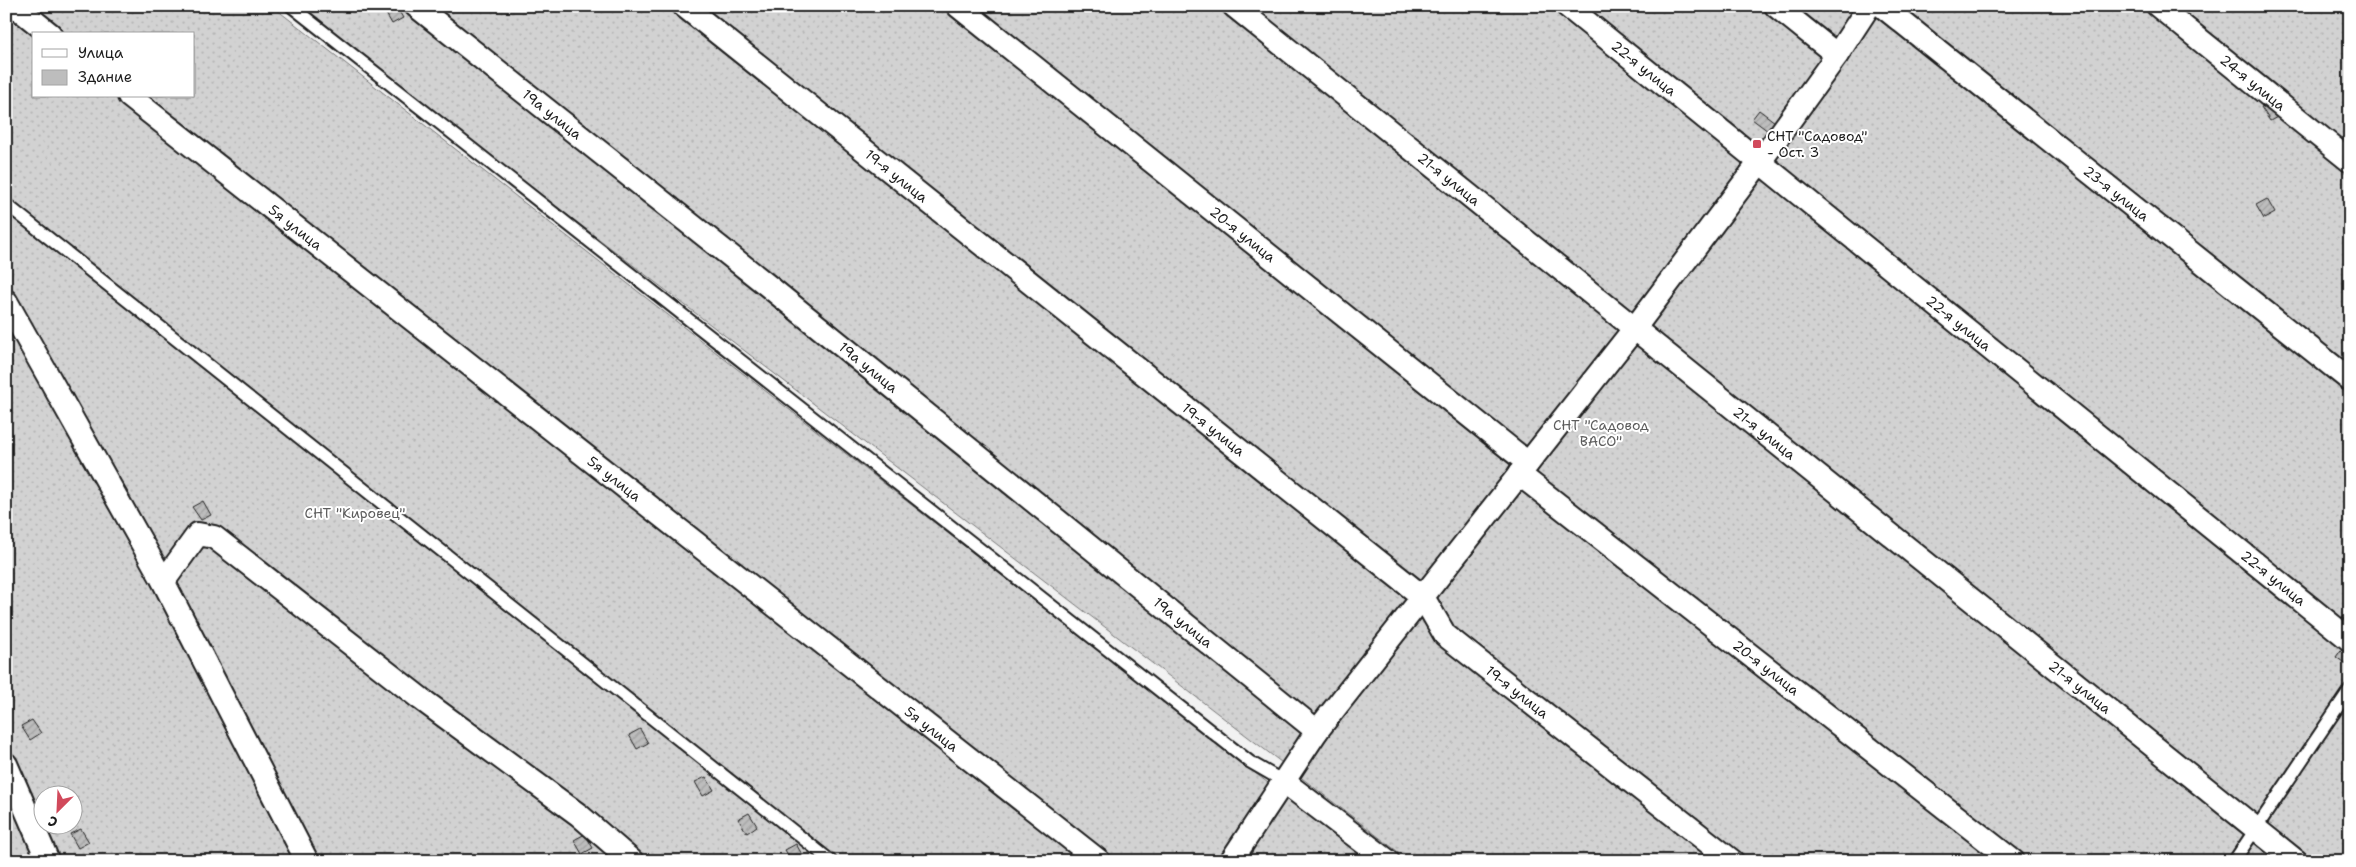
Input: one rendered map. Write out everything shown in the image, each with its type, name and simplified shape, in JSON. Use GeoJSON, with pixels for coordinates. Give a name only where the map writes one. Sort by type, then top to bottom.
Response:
{"type":"FeatureCollection","features":[{"type":"Feature","properties":{"kind":"street"},"geometry":{"type":"LineString","coordinates":[[15,6],[48,32]]}},
{"type":"Feature","properties":{"kind":"street","name":"19а улица"},"geometry":{"type":"LineString","coordinates":[[416,6],[767,285],[1318,731]]}},
{"type":"Feature","properties":{"kind":"street","name":"19-я улица"},"geometry":{"type":"LineString","coordinates":[[684,6],[1423,597],[1445,635],[1732,861]]}},
{"type":"Feature","properties":{"kind":"street","name":"20-я улица"},"geometry":{"type":"LineString","coordinates":[[958,6],[1524,469],[2013,861]]}},
{"type":"Feature","properties":{"kind":"street","name":"21-я улица"},"geometry":{"type":"LineString","coordinates":[[1234,6],[2296,861]]}},
{"type":"Feature","properties":{"kind":"street","name":"22-я улица"},"geometry":{"type":"LineString","coordinates":[[1567,6],[2350,640]]}},
{"type":"Feature","properties":{"kind":"street"},"geometry":{"type":"LineString","coordinates":[[1776,6],[1837,55]]}},
{"type":"Feature","properties":{"kind":"street"},"geometry":{"type":"LineString","coordinates":[[1231,861],[1318,731],[1634,329],[1759,163],[1837,55],[1869,6]]}},
{"type":"Feature","properties":{"kind":"street","name":"23-я улица"},"geometry":{"type":"LineString","coordinates":[[1882,6],[2350,380]]}},
{"type":"Feature","properties":{"kind":"street","name":"24-я улица"},"geometry":{"type":"LineString","coordinates":[[2158,6],[2350,160]]}},
{"type":"Feature","properties":{"kind":"street","name":"5я улица"},"geometry":{"type":"LineString","coordinates":[[132,98],[1098,861]]}},
{"type":"Feature","properties":{"kind":"street"},"geometry":{"type":"LineString","coordinates":[[6,301],[164,581],[307,861]]}},
{"type":"Feature","properties":{"kind":"street"},"geometry":{"type":"LineString","coordinates":[[164,581],[198,534],[214,537],[421,699],[579,815],[632,861]]}},
{"type":"Feature","properties":{"kind":"street"},"geometry":{"type":"LineString","coordinates":[[6,764],[48,861]]}},
{"type":"Feature","properties":{"kind":"street"},"geometry":{"type":"LineString","coordinates":[[1283,782],[1388,861]]}},
{"type":"Feature","properties":{"kind":"lane"},"geometry":{"type":"LineString","coordinates":[[291,6],[1250,762],[1283,782]]}},
{"type":"Feature","properties":{"kind":"lane"},"geometry":{"type":"LineString","coordinates":[[6,204],[830,861]]}},
{"type":"Feature","properties":{"kind":"lane"},"geometry":{"type":"LineString","coordinates":[[2234,861],[2350,689]]}},
{"type":"Feature","properties":{"kind":"green space","name":"СНТ \"Кировец\""},"geometry":{"type":"Polygon","coordinates":[[[6,6],[272,6],[1368,861],[6,861],[6,6]]]}},
{"type":"Feature","properties":{"kind":"green space","name":"СНТ \"Садовод ВАСО\""},"geometry":{"type":"Polygon","coordinates":[[[295,6],[2350,6],[2350,861],[1410,861],[295,6]]]}},
{"type":"Feature","properties":{"kind":"building"},"geometry":{"type":"Polygon","coordinates":[[[391,6],[396,6],[403,18],[392,24],[384,10],[391,6]]]}},
{"type":"Feature","properties":{"kind":"building"},"geometry":{"type":"Polygon","coordinates":[[[2272,102],[2281,115],[2270,121],[2261,107],[2272,102]]]}},
{"type":"Feature","properties":{"kind":"building"},"geometry":{"type":"Polygon","coordinates":[[[1759,110],[1775,122],[1768,131],[1752,119],[1759,110]]]}},
{"type":"Feature","properties":{"kind":"building"},"geometry":{"type":"Polygon","coordinates":[[[2267,199],[2275,213],[2264,219],[2256,205],[2267,199]]]}},
{"type":"Feature","properties":{"kind":"building"},"geometry":{"type":"Polygon","coordinates":[[[2350,333],[2350,344],[2345,335],[2350,333]]]}},
{"type":"Feature","properties":{"kind":"building"},"geometry":{"type":"Polygon","coordinates":[[[203,501],[211,515],[201,520],[192,507],[203,501]]]}},
{"type":"Feature","properties":{"kind":"building"},"geometry":{"type":"Polygon","coordinates":[[[2343,647],[2350,652],[2350,667],[2336,657],[2343,647]]]}},
{"type":"Feature","properties":{"kind":"building"},"geometry":{"type":"Polygon","coordinates":[[[32,720],[41,733],[30,740],[21,726],[32,720]]]}},
{"type":"Feature","properties":{"kind":"building"},"geometry":{"type":"Polygon","coordinates":[[[640,729],[648,743],[637,749],[629,735],[640,729]]]}},
{"type":"Feature","properties":{"kind":"building"},"geometry":{"type":"Polygon","coordinates":[[[706,777],[714,790],[703,796],[695,782],[706,777]]]}},
{"type":"Feature","properties":{"kind":"building"},"geometry":{"type":"Polygon","coordinates":[[[749,813],[757,826],[747,833],[738,819],[749,813]]]}},
{"type":"Feature","properties":{"kind":"building"},"geometry":{"type":"Polygon","coordinates":[[[82,831],[89,842],[78,848],[70,834],[82,834],[82,831]]]}},
{"type":"Feature","properties":{"kind":"building"},"geometry":{"type":"Polygon","coordinates":[[[585,834],[593,848],[582,854],[574,840],[585,834]]]}},
{"type":"Feature","properties":{"kind":"building"},"geometry":{"type":"Polygon","coordinates":[[[796,844],[804,858],[799,861],[792,861],[785,850],[796,844]]]}},
{"type":"Feature","properties":{"kind":"place","name":"СНТ \"Садовод\" - Ост. 3"},"geometry":{"type":"Point","coordinates":[1757,144]}}]}
